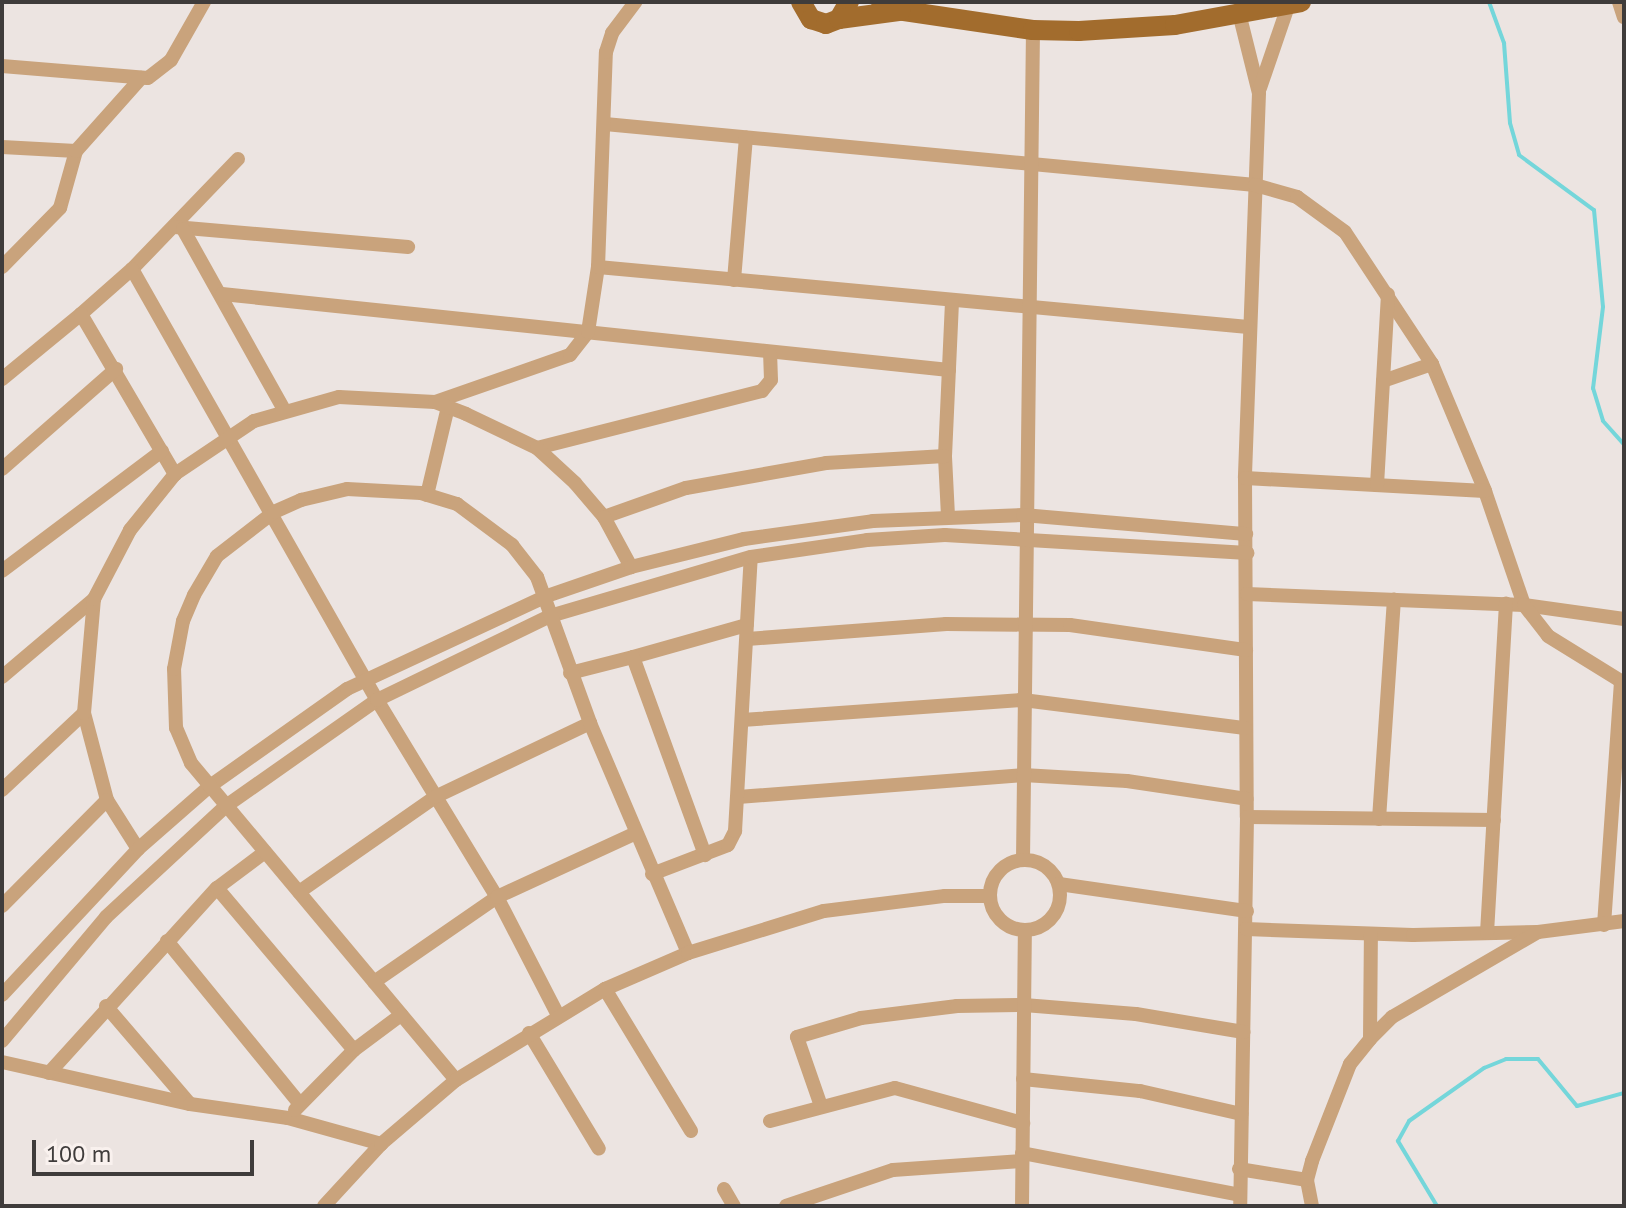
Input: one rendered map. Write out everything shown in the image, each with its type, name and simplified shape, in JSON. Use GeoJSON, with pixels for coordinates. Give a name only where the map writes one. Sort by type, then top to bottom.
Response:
{"type":"FeatureCollection","features":[{"type":"Feature","properties":{"kind":"main road"},"geometry":{"type":"LineString","coordinates":[[881,2],[904,11]]}},
{"type":"Feature","properties":{"kind":"main road"},"geometry":{"type":"LineString","coordinates":[[798,4],[818,23],[844,10],[904,11],[1033,30],[1117,30],[1240,17],[1295,4]]}},
{"type":"Feature","properties":{"kind":"street"},"geometry":{"type":"LineString","coordinates":[[2,66],[148,78],[171,60],[204,2]]}},
{"type":"Feature","properties":{"kind":"street"},"geometry":{"type":"LineString","coordinates":[[441,405],[570,355],[588,332],[598,267],[608,44],[635,2]]}},
{"type":"Feature","properties":{"kind":"street"},"geometry":{"type":"LineString","coordinates":[[1619,2],[1624,17]]}},
{"type":"Feature","properties":{"kind":"street"},"geometry":{"type":"LineString","coordinates":[[1259,93],[1295,4]]}},
{"type":"Feature","properties":{"kind":"street"},"geometry":{"type":"LineString","coordinates":[[786,1206],[893,1170],[1022,1157],[1240,1200],[1247,911],[1245,478],[1248,327],[1259,93],[1240,17]]}},
{"type":"Feature","properties":{"kind":"street"},"geometry":{"type":"LineString","coordinates":[[1023,860],[1023,515],[1033,30]]}},
{"type":"Feature","properties":{"kind":"street"},"geometry":{"type":"LineString","coordinates":[[2,267],[60,208],[76,151],[141,78]]}},
{"type":"Feature","properties":{"kind":"street"},"geometry":{"type":"LineString","coordinates":[[605,124],[1255,185],[1297,197],[1322,212],[1353,241],[1432,364],[1485,491],[1524,605],[1548,636],[1622,682],[1617,848],[1604,925]]}},
{"type":"Feature","properties":{"kind":"street"},"geometry":{"type":"LineString","coordinates":[[734,280],[746,138]]}},
{"type":"Feature","properties":{"kind":"street"},"geometry":{"type":"LineString","coordinates":[[2,147],[76,151]]}},
{"type":"Feature","properties":{"kind":"street"},"geometry":{"type":"LineString","coordinates":[[2,379],[179,228],[238,159]]}},
{"type":"Feature","properties":{"kind":"street"},"geometry":{"type":"LineString","coordinates":[[179,228],[408,247]]}},
{"type":"Feature","properties":{"kind":"street"},"geometry":{"type":"LineString","coordinates":[[179,228],[222,294],[284,410]]}},
{"type":"Feature","properties":{"kind":"street"},"geometry":{"type":"LineString","coordinates":[[598,267],[1248,327]]}},
{"type":"Feature","properties":{"kind":"street"},"geometry":{"type":"LineString","coordinates":[[132,269],[227,437],[274,512],[365,680],[497,897],[558,1015]]}},
{"type":"Feature","properties":{"kind":"street"},"geometry":{"type":"LineString","coordinates":[[1377,485],[1388,293]]}},
{"type":"Feature","properties":{"kind":"street"},"geometry":{"type":"LineString","coordinates":[[222,294],[588,332],[770,355],[949,370]]}},
{"type":"Feature","properties":{"kind":"street"},"geometry":{"type":"LineString","coordinates":[[948,516],[945,456],[952,302]]}},
{"type":"Feature","properties":{"kind":"street"},"geometry":{"type":"LineString","coordinates":[[81,314],[175,474]]}},
{"type":"Feature","properties":{"kind":"street"},"geometry":{"type":"LineString","coordinates":[[537,448],[762,391],[772,375],[770,355]]}},
{"type":"Feature","properties":{"kind":"street"},"geometry":{"type":"LineString","coordinates":[[1383,381],[1432,364]]}},
{"type":"Feature","properties":{"kind":"street"},"geometry":{"type":"LineString","coordinates":[[2,469],[116,369]]}},
{"type":"Feature","properties":{"kind":"street"},"geometry":{"type":"LineString","coordinates":[[2,677],[94,599],[130,530],[175,474],[227,437],[284,410],[339,397],[441,405],[537,448],[604,517],[631,567]]}},
{"type":"Feature","properties":{"kind":"street"},"geometry":{"type":"LineString","coordinates":[[427,495],[441,405]]}},
{"type":"Feature","properties":{"kind":"street"},"geometry":{"type":"LineString","coordinates":[[2,571],[162,451]]}},
{"type":"Feature","properties":{"kind":"street"},"geometry":{"type":"LineString","coordinates":[[604,517],[717,482],[826,463],[945,456]]}},
{"type":"Feature","properties":{"kind":"street"},"geometry":{"type":"LineString","coordinates":[[1245,478],[1485,491]]}},
{"type":"Feature","properties":{"kind":"street"},"geometry":{"type":"LineString","coordinates":[[456,1080],[191,763],[176,728],[172,692],[183,621],[217,556],[274,512],[347,489],[427,495],[457,504],[492,527],[537,577],[570,673],[634,834],[688,953]]}},
{"type":"Feature","properties":{"kind":"street"},"geometry":{"type":"LineString","coordinates":[[2,995],[138,849],[210,786],[365,680],[544,597],[631,567],[786,532],[948,516],[1023,515],[1246,534]]}},
{"type":"Feature","properties":{"kind":"street"},"geometry":{"type":"LineString","coordinates":[[2,1041],[106,917],[226,806],[377,700],[550,616],[751,557],[882,539],[1023,538],[1247,553]]}},
{"type":"Feature","properties":{"kind":"street"},"geometry":{"type":"LineString","coordinates":[[652,874],[705,855],[731,841],[738,797],[751,557]]}},
{"type":"Feature","properties":{"kind":"street"},"geometry":{"type":"LineString","coordinates":[[1247,594],[1524,605],[1624,619]]}},
{"type":"Feature","properties":{"kind":"street"},"geometry":{"type":"LineString","coordinates":[[94,599],[84,713],[107,800],[138,849]]}},
{"type":"Feature","properties":{"kind":"street"},"geometry":{"type":"LineString","coordinates":[[1379,819],[1394,600]]}},
{"type":"Feature","properties":{"kind":"street"},"geometry":{"type":"LineString","coordinates":[[1487,933],[1506,604]]}},
{"type":"Feature","properties":{"kind":"street"},"geometry":{"type":"LineString","coordinates":[[570,673],[747,632],[946,624],[1070,625],[1246,650]]}},
{"type":"Feature","properties":{"kind":"street"},"geometry":{"type":"LineString","coordinates":[[633,657],[705,855]]}},
{"type":"Feature","properties":{"kind":"street"},"geometry":{"type":"LineString","coordinates":[[742,720],[1023,700],[1245,728]]}},
{"type":"Feature","properties":{"kind":"street"},"geometry":{"type":"LineString","coordinates":[[2,790],[84,713]]}},
{"type":"Feature","properties":{"kind":"street"},"geometry":{"type":"LineString","coordinates":[[299,892],[435,797],[590,723]]}},
{"type":"Feature","properties":{"kind":"street"},"geometry":{"type":"LineString","coordinates":[[738,797],[1023,775],[1127,781],[1247,799]]}},
{"type":"Feature","properties":{"kind":"street"},"geometry":{"type":"LineString","coordinates":[[2,906],[107,800]]}},
{"type":"Feature","properties":{"kind":"street"},"geometry":{"type":"LineString","coordinates":[[1247,817],[1494,820]]}},
{"type":"Feature","properties":{"kind":"street"},"geometry":{"type":"LineString","coordinates":[[374,982],[497,897],[634,834]]}},
{"type":"Feature","properties":{"kind":"street"},"geometry":{"type":"LineString","coordinates":[[49,1073],[106,1006],[217,888],[265,852]]}},
{"type":"Feature","properties":{"kind":"street"},"geometry":{"type":"LineString","coordinates":[[990,896],[1003,868],[1023,860],[1045,866],[1059,884],[1247,911]]}},
{"type":"Feature","properties":{"kind":"street"},"geometry":{"type":"LineString","coordinates":[[990,896],[1003,922],[1025,930],[1053,917],[1059,884]]}},
{"type":"Feature","properties":{"kind":"street"},"geometry":{"type":"LineString","coordinates":[[217,888],[354,1050]]}},
{"type":"Feature","properties":{"kind":"street"},"geometry":{"type":"LineString","coordinates":[[324,1206],[381,1144],[456,1080],[605,989],[688,953],[824,911],[945,896],[990,896]]}},
{"type":"Feature","properties":{"kind":"street"},"geometry":{"type":"LineString","coordinates":[[1246,929],[1371,934],[1538,932],[1624,921]]}},
{"type":"Feature","properties":{"kind":"street"},"geometry":{"type":"LineString","coordinates":[[1022,1206],[1025,930]]}},
{"type":"Feature","properties":{"kind":"street"},"geometry":{"type":"LineString","coordinates":[[1312,1206],[1307,1180],[1350,1064],[1370,1039],[1392,1017],[1538,932]]}},
{"type":"Feature","properties":{"kind":"street"},"geometry":{"type":"LineString","coordinates":[[1370,1039],[1371,934]]}},
{"type":"Feature","properties":{"kind":"street"},"geometry":{"type":"LineString","coordinates":[[167,941],[300,1104]]}},
{"type":"Feature","properties":{"kind":"street"},"geometry":{"type":"LineString","coordinates":[[605,989],[691,1131]]}},
{"type":"Feature","properties":{"kind":"street"},"geometry":{"type":"LineString","coordinates":[[821,1106],[797,1041],[802,1031],[924,1009],[1024,1005],[1136,1014],[1243,1032]]}},
{"type":"Feature","properties":{"kind":"street"},"geometry":{"type":"LineString","coordinates":[[106,1006],[190,1104]]}},
{"type":"Feature","properties":{"kind":"street"},"geometry":{"type":"LineString","coordinates":[[288,1118],[354,1050],[401,1015]]}},
{"type":"Feature","properties":{"kind":"street"},"geometry":{"type":"LineString","coordinates":[[529,1033],[599,1149]]}},
{"type":"Feature","properties":{"kind":"street"},"geometry":{"type":"LineString","coordinates":[[2,1062],[190,1104],[288,1118],[381,1144]]}},
{"type":"Feature","properties":{"kind":"street"},"geometry":{"type":"LineString","coordinates":[[1023,1079],[1140,1091],[1241,1114]]}},
{"type":"Feature","properties":{"kind":"street"},"geometry":{"type":"LineString","coordinates":[[770,1121],[895,1088],[1023,1123]]}},
{"type":"Feature","properties":{"kind":"street"},"geometry":{"type":"LineString","coordinates":[[1239,1169],[1307,1180]]}},
{"type":"Feature","properties":{"kind":"street"},"geometry":{"type":"LineString","coordinates":[[724,1189],[734,1206]]}},
{"type":"Feature","properties":{"kind":"waterway"},"geometry":{"type":"LineString","coordinates":[[1489,2],[1504,43],[1510,123],[1519,155],[1594,210],[1603,307],[1593,388],[1603,421],[1624,444]]}},
{"type":"Feature","properties":{"kind":"waterway"},"geometry":{"type":"LineString","coordinates":[[1437,1206],[1398,1141],[1409,1121],[1484,1068],[1506,1059],[1538,1059],[1577,1106],[1624,1093]]}}]}
